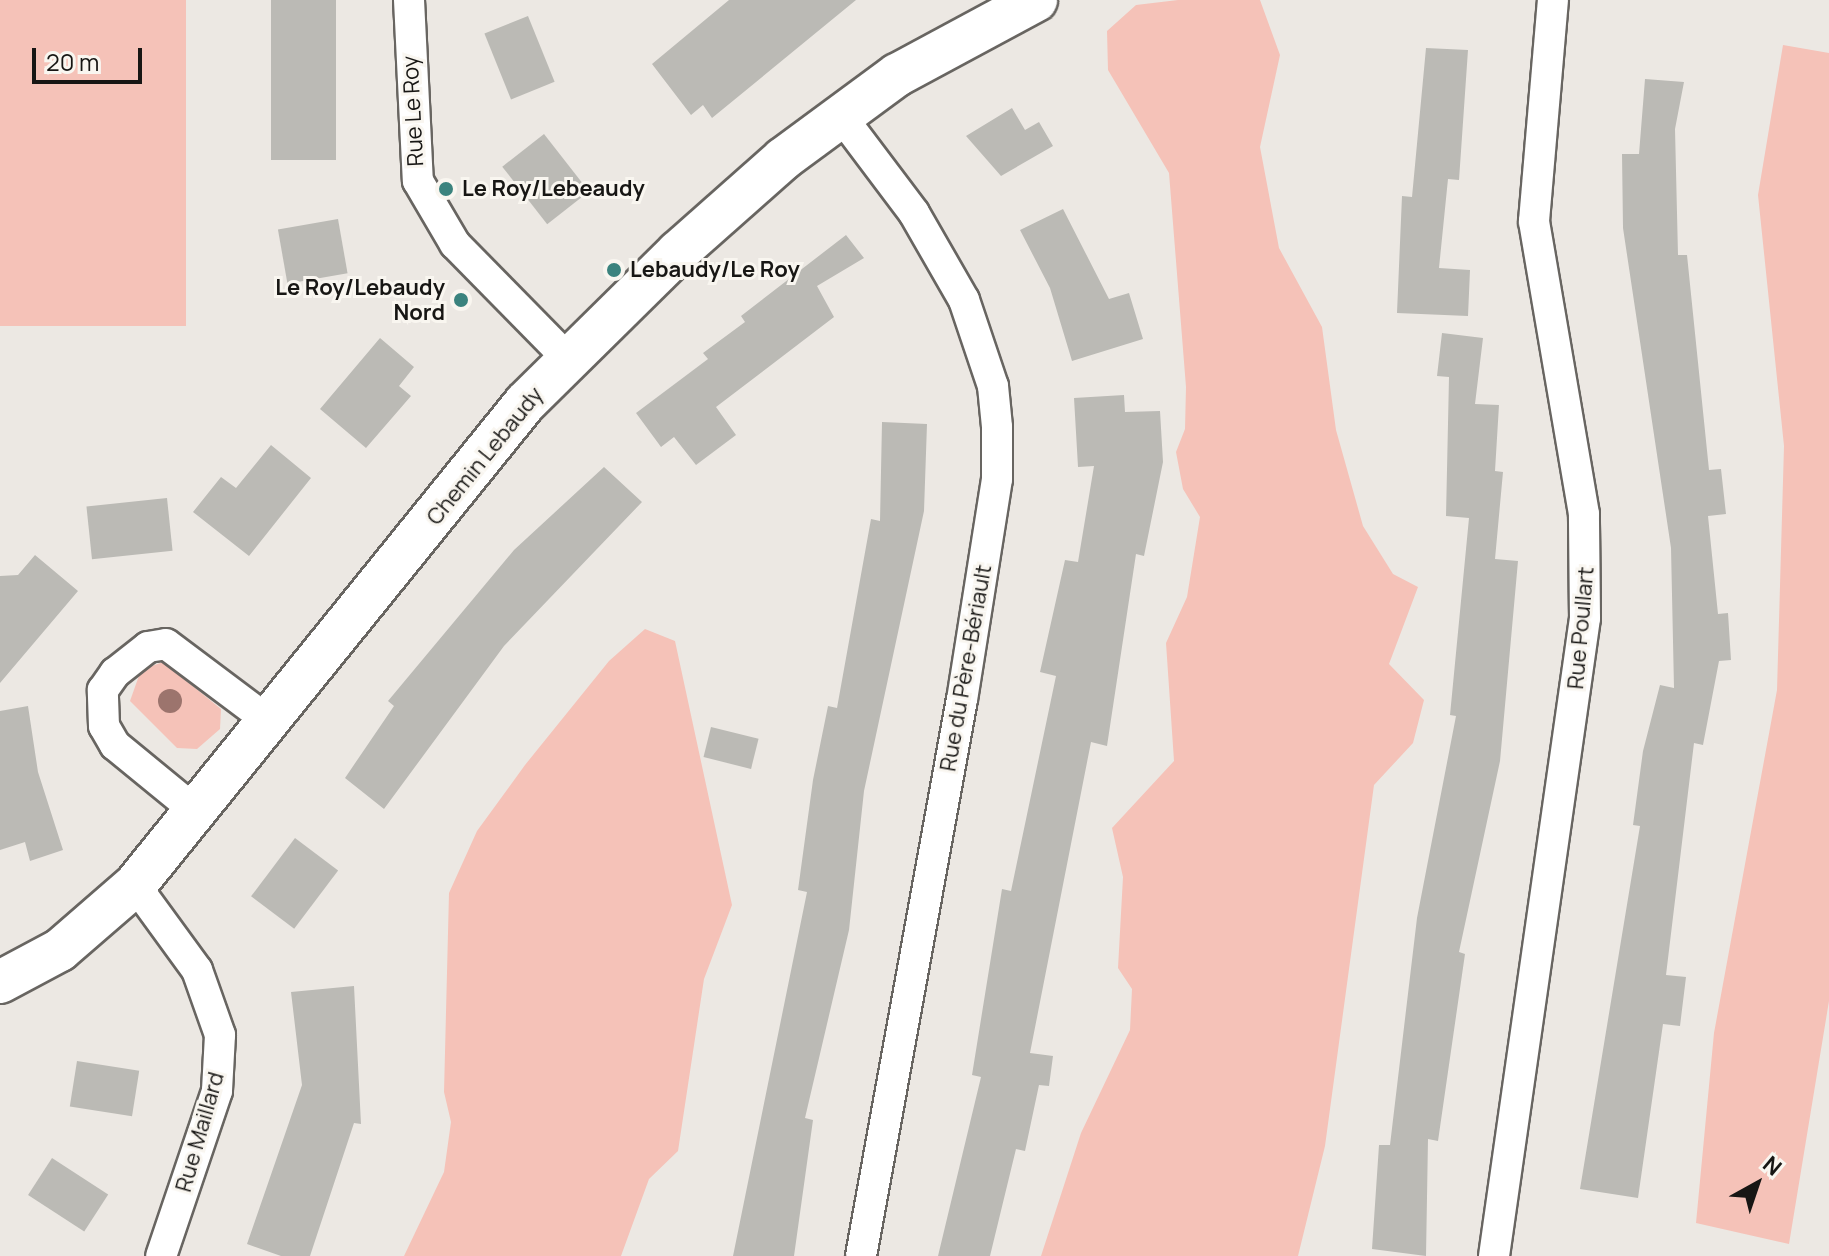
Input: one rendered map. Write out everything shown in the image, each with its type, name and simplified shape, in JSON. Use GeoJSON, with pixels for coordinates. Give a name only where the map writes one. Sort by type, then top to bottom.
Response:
{"type":"FeatureCollection","features":[{"type":"Feature","properties":{"kind":"street","name":"Rue Le Roy"},"geometry":{"type":"LineString","coordinates":[[409,0],[418,181],[455,244],[567,358]]}},
{"type":"Feature","properties":{"kind":"street","name":"Chemin Lebaudy"},"geometry":{"type":"LineString","coordinates":[[0,982],[60,950],[135,885],[198,813],[567,358],[727,207],[841,116],[956,38],[1036,0]]}},
{"type":"Feature","properties":{"kind":"street","name":"Rue Poullart"},"geometry":{"type":"LineString","coordinates":[[1497,1255],[1585,618],[1584,514],[1534,221],[1553,0]]}},
{"type":"Feature","properties":{"kind":"street","name":"Rue du Père-Bériault"},"geometry":{"type":"LineString","coordinates":[[841,116],[914,213],[964,300],[993,386],[997,427],[997,479],[962,699],[861,1256]]}},
{"type":"Feature","properties":{"kind":"street"},"geometry":{"type":"LineString","coordinates":[[198,813],[115,745],[104,726],[103,690],[115,673],[148,647],[166,644],[270,722]]}},
{"type":"Feature","properties":{"kind":"street","name":"Rue Maillard"},"geometry":{"type":"LineString","coordinates":[[135,885],[197,970],[220,1035],[217,1091],[161,1256]]}},
{"type":"Feature","properties":{"kind":"shaded area"},"geometry":{"type":"Polygon","coordinates":[[[0,0],[186,0],[186,326],[0,326],[0,0]]]}},
{"type":"Feature","properties":{"kind":"shaded area"},"geometry":{"type":"Polygon","coordinates":[[[1178,0],[1260,0],[1280,55],[1260,147],[1279,248],[1322,327],[1336,430],[1363,526],[1393,574],[1418,587],[1389,664],[1424,700],[1413,743],[1374,785],[1325,1146],[1298,1256],[1041,1256],[1081,1133],[1130,1030],[1132,989],[1118,968],[1123,877],[1112,828],[1174,761],[1166,643],[1187,597],[1200,517],[1183,489],[1176,452],[1185,429],[1186,387],[1169,173],[1108,70],[1107,31],[1136,5],[1178,0]]]}},
{"type":"Feature","properties":{"kind":"shaded area"},"geometry":{"type":"Polygon","coordinates":[[[1783,45],[1829,53],[1829,1001],[1789,1244],[1696,1223],[1714,1033],[1777,690],[1784,446],[1758,195],[1783,45]]]}},
{"type":"Feature","properties":{"kind":"shaded area"},"geometry":{"type":"Polygon","coordinates":[[[645,629],[675,641],[732,905],[704,979],[678,1151],[649,1179],[621,1256],[404,1256],[444,1172],[451,1122],[444,1092],[449,893],[477,831],[525,765],[609,661],[645,629]]]}},
{"type":"Feature","properties":{"kind":"shaded area"},"geometry":{"type":"Polygon","coordinates":[[[163,662],[221,709],[220,729],[197,749],[177,748],[130,701],[141,670],[163,662]]]}},
{"type":"Feature","properties":{"kind":"building"},"geometry":{"type":"Polygon","coordinates":[[[271,0],[336,0],[336,160],[271,160],[271,0]]]}},
{"type":"Feature","properties":{"kind":"building"},"geometry":{"type":"Polygon","coordinates":[[[729,0],[856,0],[712,118],[703,105],[691,115],[652,64],[729,0]]]}},
{"type":"Feature","properties":{"kind":"building"},"geometry":{"type":"Polygon","coordinates":[[[528,16],[555,82],[511,99],[484,34],[528,16]]]}},
{"type":"Feature","properties":{"kind":"building"},"geometry":{"type":"Polygon","coordinates":[[[1426,48],[1468,50],[1459,180],[1448,179],[1439,268],[1470,270],[1468,316],[1397,313],[1402,196],[1412,197],[1426,48]]]}},
{"type":"Feature","properties":{"kind":"building"},"geometry":{"type":"Polygon","coordinates":[[[1645,79],[1684,82],[1675,129],[1678,255],[1687,255],[1709,470],[1721,469],[1726,514],[1708,516],[1718,614],[1728,613],[1731,660],[1719,661],[1703,745],[1694,743],[1666,975],[1686,977],[1680,1026],[1663,1024],[1638,1198],[1580,1189],[1640,826],[1633,825],[1643,751],[1660,685],[1674,688],[1671,548],[1623,228],[1622,154],[1639,154],[1645,79]]]}},
{"type":"Feature","properties":{"kind":"building"},"geometry":{"type":"Polygon","coordinates":[[[1012,108],[1025,130],[1039,122],[1053,146],[1001,176],[966,136],[1012,108]]]}},
{"type":"Feature","properties":{"kind":"building"},"geometry":{"type":"Polygon","coordinates":[[[544,134],[589,192],[547,224],[502,167],[544,134]]]}},
{"type":"Feature","properties":{"kind":"building"},"geometry":{"type":"Polygon","coordinates":[[[1063,209],[1109,299],[1129,293],[1143,339],[1072,361],[1050,288],[1020,230],[1063,209]]]}},
{"type":"Feature","properties":{"kind":"building"},"geometry":{"type":"Polygon","coordinates":[[[338,219],[348,273],[287,284],[278,230],[338,219]]]}},
{"type":"Feature","properties":{"kind":"building"},"geometry":{"type":"Polygon","coordinates":[[[846,235],[864,258],[817,286],[834,317],[716,407],[736,435],[696,465],[674,437],[661,447],[636,413],[708,359],[703,353],[745,322],[741,316],[846,235]]]}},
{"type":"Feature","properties":{"kind":"building"},"geometry":{"type":"Polygon","coordinates":[[[1442,333],[1483,338],[1475,404],[1499,405],[1495,471],[1503,472],[1495,559],[1518,561],[1500,761],[1459,952],[1465,954],[1438,1141],[1428,1139],[1426,1256],[1372,1249],[1379,1145],[1390,1145],[1417,918],[1456,716],[1450,715],[1469,518],[1446,516],[1449,377],[1437,376],[1442,333]]]}},
{"type":"Feature","properties":{"kind":"building"},"geometry":{"type":"Polygon","coordinates":[[[380,338],[414,367],[399,386],[411,396],[366,448],[320,409],[380,338]]]}},
{"type":"Feature","properties":{"kind":"building"},"geometry":{"type":"Polygon","coordinates":[[[1124,395],[1125,412],[1160,411],[1163,462],[1144,556],[1136,554],[1107,746],[1091,742],[1030,1053],[1053,1056],[1049,1086],[1039,1085],[1025,1151],[1016,1149],[990,1256],[938,1256],[981,1077],[972,1075],[1002,889],[1011,891],[1056,676],[1040,672],[1065,560],[1078,562],[1094,466],[1078,467],[1074,398],[1124,395]]]}},
{"type":"Feature","properties":{"kind":"building"},"geometry":{"type":"Polygon","coordinates":[[[882,422],[927,424],[924,511],[864,791],[849,930],[805,1118],[813,1120],[794,1256],[733,1256],[807,892],[798,890],[813,780],[828,706],[837,708],[871,519],[880,521],[882,422]]]}},
{"type":"Feature","properties":{"kind":"building"},"geometry":{"type":"Polygon","coordinates":[[[271,445],[311,478],[249,556],[193,512],[221,477],[236,488],[271,445]]]}},
{"type":"Feature","properties":{"kind":"building"},"geometry":{"type":"Polygon","coordinates":[[[604,467],[642,502],[504,646],[384,809],[345,778],[394,706],[388,701],[514,550],[604,467]]]}},
{"type":"Feature","properties":{"kind":"building"},"geometry":{"type":"Polygon","coordinates":[[[167,498],[173,551],[92,559],[86,506],[167,498]]]}},
{"type":"Feature","properties":{"kind":"building"},"geometry":{"type":"Polygon","coordinates":[[[35,555],[78,591],[0,683],[0,576],[18,575],[35,555]]]}},
{"type":"Feature","properties":{"kind":"building"},"geometry":{"type":"Polygon","coordinates":[[[28,706],[38,772],[63,850],[30,861],[25,842],[0,850],[0,711],[28,706]]]}},
{"type":"Feature","properties":{"kind":"building"},"geometry":{"type":"Polygon","coordinates":[[[711,727],[759,739],[751,769],[704,757],[711,727]]]}},
{"type":"Feature","properties":{"kind":"building"},"geometry":{"type":"Polygon","coordinates":[[[295,838],[338,870],[294,929],[251,896],[295,838]]]}},
{"type":"Feature","properties":{"kind":"building"},"geometry":{"type":"Polygon","coordinates":[[[354,986],[361,1124],[354,1123],[310,1256],[281,1256],[247,1244],[302,1085],[291,992],[354,986]]]}},
{"type":"Feature","properties":{"kind":"building"},"geometry":{"type":"Polygon","coordinates":[[[77,1061],[139,1071],[132,1116],[70,1106],[77,1061]]]}},
{"type":"Feature","properties":{"kind":"building"},"geometry":{"type":"Polygon","coordinates":[[[52,1158],[108,1194],[84,1231],[28,1195],[52,1158]]]}},
{"type":"Feature","properties":{"kind":"place","name":"Le Roy/Lebeaudy"},"geometry":{"type":"Point","coordinates":[446,189]}},
{"type":"Feature","properties":{"kind":"place","name":"Lebaudy/Le Roy"},"geometry":{"type":"Point","coordinates":[614,270]}},
{"type":"Feature","properties":{"kind":"place","name":"Le Roy/Lebaudy Nord"},"geometry":{"type":"Point","coordinates":[461,300]}}]}
